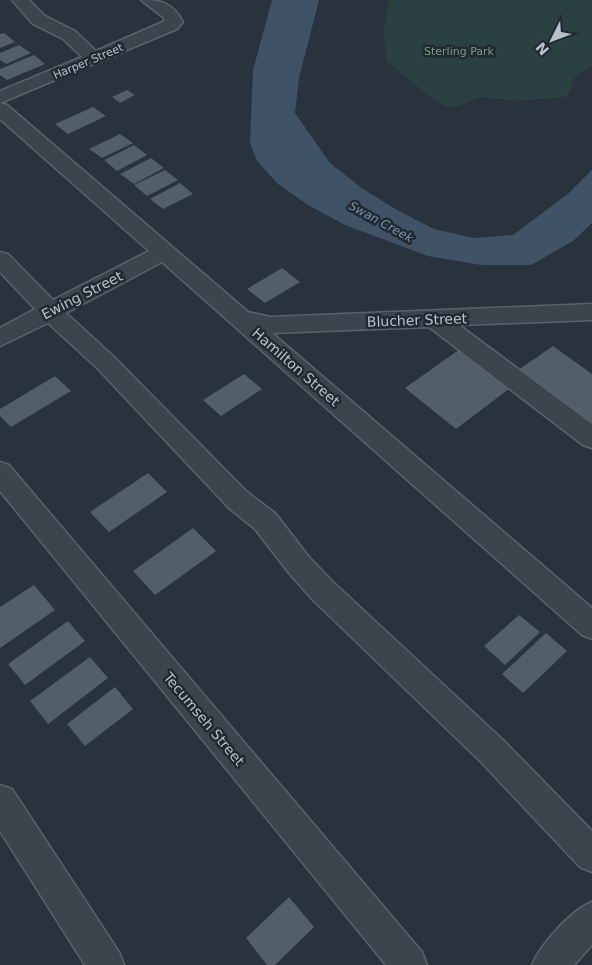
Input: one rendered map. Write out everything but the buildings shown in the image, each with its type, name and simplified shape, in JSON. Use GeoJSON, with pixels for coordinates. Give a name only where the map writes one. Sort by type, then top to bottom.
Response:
{"type":"FeatureCollection","features":[{"type":"Feature","properties":{"kind":"street"},"geometry":{"type":"LineString","coordinates":[[20,0],[39,20],[69,35],[93,58]]}},
{"type":"Feature","properties":{"kind":"street","name":"Harper Street"},"geometry":{"type":"LineString","coordinates":[[0,98],[174,22],[170,14],[149,0]]}},
{"type":"Feature","properties":{"kind":"street","name":"Hamilton Street"},"geometry":{"type":"LineString","coordinates":[[0,109],[592,626]]}},
{"type":"Feature","properties":{"kind":"street","name":"Ewing Street"},"geometry":{"type":"LineString","coordinates":[[0,338],[164,252]]}},
{"type":"Feature","properties":{"kind":"street"},"geometry":{"type":"LineString","coordinates":[[0,259],[105,362],[238,500],[265,521],[299,565],[323,590],[492,750],[592,855]]}},
{"type":"Feature","properties":{"kind":"street","name":"Blucher Street"},"geometry":{"type":"LineString","coordinates":[[242,319],[270,325],[436,320],[592,312]]}},
{"type":"Feature","properties":{"kind":"street"},"geometry":{"type":"LineString","coordinates":[[436,320],[592,438]]}},
{"type":"Feature","properties":{"kind":"street","name":"Tecumseh Street"},"geometry":{"type":"LineString","coordinates":[[0,472],[266,796],[409,965]]}},
{"type":"Feature","properties":{"kind":"street"},"geometry":{"type":"LineString","coordinates":[[0,801],[106,965]]}},
{"type":"Feature","properties":{"kind":"street"},"geometry":{"type":"LineString","coordinates":[[550,965],[592,919]]}},
{"type":"Feature","properties":{"kind":"green space","name":"Sterling Park"},"geometry":{"type":"Polygon","coordinates":[[[389,0],[592,0],[592,67],[576,77],[570,93],[565,97],[517,101],[479,97],[459,106],[446,107],[435,101],[386,61],[384,30],[389,0]]]}},
{"type":"Feature","properties":{"kind":"water","name":"Swan Creek"},"geometry":{"type":"Polygon","coordinates":[[[272,0],[319,0],[299,78],[295,113],[330,163],[363,189],[397,210],[434,229],[473,238],[513,235],[569,193],[592,170],[592,223],[573,241],[531,265],[481,265],[428,256],[345,225],[308,205],[278,184],[257,161],[250,143],[253,70],[272,0]]]}}]}
